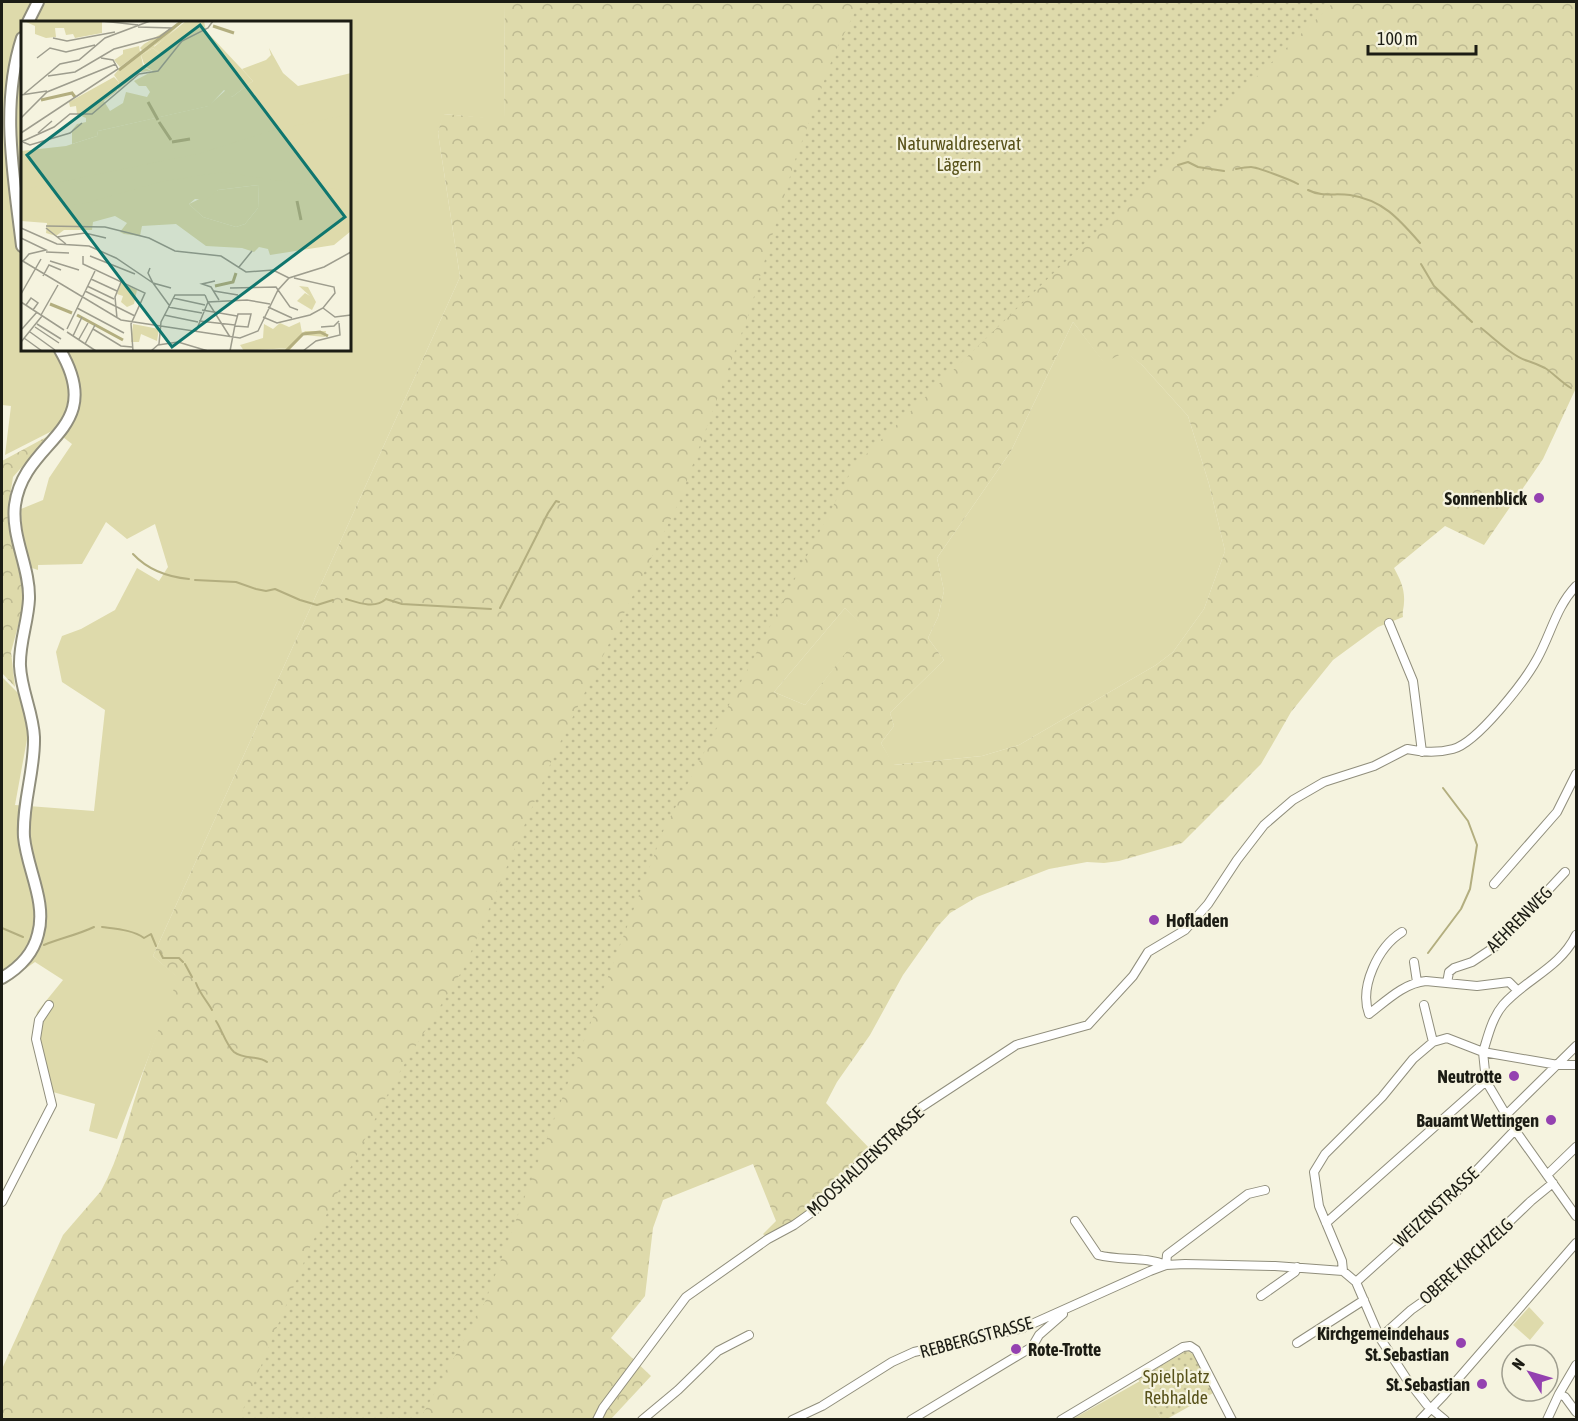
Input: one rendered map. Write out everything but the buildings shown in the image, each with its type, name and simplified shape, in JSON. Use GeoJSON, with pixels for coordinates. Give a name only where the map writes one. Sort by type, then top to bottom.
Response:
{"type":"FeatureCollection","features":[{"type":"Feature","properties":{"kind":"main road"},"geometry":{"type":"LineString","coordinates":[[28,21],[38,2]]}},
{"type":"Feature","properties":{"kind":"main road"},"geometry":{"type":"LineString","coordinates":[[21,42],[14,71],[9,120],[21,237]]}},
{"type":"Feature","properties":{"kind":"main road"},"geometry":{"type":"LineString","coordinates":[[2,978],[18,967],[31,953],[38,938],[41,919],[24,834],[34,735],[20,667],[29,587],[14,516],[17,494],[27,472],[64,428],[71,415],[74,401],[73,377],[61,351]]}},
{"type":"Feature","properties":{"kind":"street","name":"MOOSHALDENSTRASSE"},"geometry":{"type":"LineString","coordinates":[[597,1419],[686,1297],[768,1239],[794,1225],[814,1209],[917,1110],[1017,1045],[1088,1025],[1133,976],[1148,952],[1185,930],[1208,904],[1263,825],[1293,800],[1324,782],[1374,765],[1407,749],[1422,752],[1454,749],[1477,734],[1536,661],[1563,603],[1576,586]]}},
{"type":"Feature","properties":{"kind":"street"},"geometry":{"type":"LineString","coordinates":[[1389,623],[1413,681],[1422,752]]}},
{"type":"Feature","properties":{"kind":"street"},"geometry":{"type":"LineString","coordinates":[[1494,884],[1557,812],[1576,774]]}},
{"type":"Feature","properties":{"kind":"street","name":"AEHRENWEG"},"geometry":{"type":"LineString","coordinates":[[1447,983],[1449,972],[1472,962],[1496,946],[1565,872]]}},
{"type":"Feature","properties":{"kind":"street"},"geometry":{"type":"LineString","coordinates":[[1402,932],[1385,947],[1376,962],[1366,998],[1369,1014],[1398,992],[1417,982],[1477,986],[1509,981],[1518,991]]}},
{"type":"Feature","properties":{"kind":"street"},"geometry":{"type":"LineString","coordinates":[[1576,935],[1566,953],[1518,991],[1497,1014],[1483,1052],[1486,1081],[1515,1130],[1576,1216]]}},
{"type":"Feature","properties":{"kind":"street"},"geometry":{"type":"LineString","coordinates":[[1414,962],[1417,982]]}},
{"type":"Feature","properties":{"kind":"street"},"geometry":{"type":"LineString","coordinates":[[2,1202],[52,1105],[36,1039],[40,1017],[49,1005]]}},
{"type":"Feature","properties":{"kind":"street"},"geometry":{"type":"LineString","coordinates":[[1424,1005],[1433,1042]]}},
{"type":"Feature","properties":{"kind":"street"},"geometry":{"type":"LineString","coordinates":[[1444,1419],[1431,1408],[1406,1378],[1380,1338],[1356,1282],[1343,1272],[1342,1261],[1319,1206],[1314,1172],[1325,1154],[1382,1097],[1413,1059],[1433,1042],[1447,1038],[1483,1052],[1558,1065],[1576,1065]]}},
{"type":"Feature","properties":{"kind":"street"},"geometry":{"type":"LineString","coordinates":[[1506,1115],[1576,1046]]}},
{"type":"Feature","properties":{"kind":"street"},"geometry":{"type":"LineString","coordinates":[[1326,1223],[1486,1081]]}},
{"type":"Feature","properties":{"kind":"street","name":"WEIZENSTRASSE"},"geometry":{"type":"LineString","coordinates":[[1356,1282],[1456,1192],[1515,1130]]}},
{"type":"Feature","properties":{"kind":"street"},"geometry":{"type":"LineString","coordinates":[[1547,1175],[1576,1147]]}},
{"type":"Feature","properties":{"kind":"street","name":"OBERE KIRCHZELG"},"geometry":{"type":"LineString","coordinates":[[1380,1338],[1411,1310],[1435,1293],[1531,1201],[1553,1184]]}},
{"type":"Feature","properties":{"kind":"street"},"geometry":{"type":"LineString","coordinates":[[1166,1265],[1167,1255],[1248,1194],[1265,1190]]}},
{"type":"Feature","properties":{"kind":"street","name":"REBBERGSTRASSE"},"geometry":{"type":"LineString","coordinates":[[1075,1221],[1098,1255],[1113,1259],[1157,1261],[1166,1265]]}},
{"type":"Feature","properties":{"kind":"street"},"geometry":{"type":"LineString","coordinates":[[1420,1419],[1576,1243]]}},
{"type":"Feature","properties":{"kind":"street","name":"REBBERGSTRASSE"},"geometry":{"type":"LineString","coordinates":[[792,1419],[822,1406],[892,1362],[915,1352],[1023,1328],[1166,1265],[1297,1267],[1343,1272]]}},
{"type":"Feature","properties":{"kind":"street"},"geometry":{"type":"LineString","coordinates":[[1261,1296],[1295,1272],[1297,1267]]}},
{"type":"Feature","properties":{"kind":"street"},"geometry":{"type":"LineString","coordinates":[[1297,1343],[1364,1300]]}},
{"type":"Feature","properties":{"kind":"street"},"geometry":{"type":"LineString","coordinates":[[910,1419],[1032,1347],[1039,1335],[1063,1314],[1062,1311]]}},
{"type":"Feature","properties":{"kind":"street"},"geometry":{"type":"LineString","coordinates":[[642,1419],[678,1390],[718,1351],[749,1335]]}},
{"type":"Feature","properties":{"kind":"street"},"geometry":{"type":"LineString","coordinates":[[1061,1419],[1183,1347],[1190,1346],[1196,1350],[1232,1419]]}},
{"type":"Feature","properties":{"kind":"street"},"geometry":{"type":"LineString","coordinates":[[1560,1392],[1576,1365]]}},
{"type":"Feature","properties":{"kind":"street"},"geometry":{"type":"LineString","coordinates":[[1560,1394],[1565,1397],[1576,1412]]}},
{"type":"Feature","properties":{"kind":"street"},"geometry":{"type":"LineString","coordinates":[[1547,1419],[1555,1403]]}},
{"type":"Feature","properties":{"kind":"green space"},"geometry":{"type":"Polygon","coordinates":[[[2,2],[505,2],[504,120],[444,114],[438,133],[460,277],[153,956],[179,978],[117,1139],[89,1131],[95,1104],[46,1090],[32,1040],[37,1012],[63,980],[35,962],[2,985],[2,677],[20,695],[28,734],[15,805],[94,811],[105,710],[62,682],[56,652],[62,636],[81,629],[115,610],[137,568],[159,581],[168,567],[155,524],[127,539],[106,522],[82,564],[38,565],[38,570],[32,568],[22,535],[21,509],[43,500],[49,478],[72,444],[54,430],[5,455],[11,406],[2,405],[2,2]]]}},
{"type":"Feature","properties":{"kind":"green space"},"geometry":{"type":"Polygon","coordinates":[[[505,2],[1576,2],[1576,388],[1543,459],[1484,545],[1445,526],[1394,568],[1404,593],[1403,617],[1378,627],[1333,660],[1291,712],[1261,764],[1182,843],[1119,861],[1087,862],[1049,869],[977,897],[950,913],[937,927],[903,975],[870,1035],[837,1082],[826,1103],[872,1151],[815,1210],[768,1239],[763,1234],[776,1221],[753,1164],[663,1200],[653,1228],[645,1296],[611,1338],[651,1376],[611,1419],[2,1420],[2,1369],[63,1235],[101,1191],[108,1178],[178,978],[153,956],[460,277],[438,133],[443,114],[504,119],[505,2]],[[1073,322],[1011,451],[937,558],[944,591],[938,617],[928,638],[944,660],[890,713],[894,726],[881,743],[894,765],[982,756],[1019,745],[1156,665],[1173,652],[1204,609],[1225,551],[1209,484],[1188,416],[1142,365],[1125,352],[1104,363],[1073,322]],[[845,608],[774,692],[805,705],[865,628],[845,608]]]}},
{"type":"Feature","properties":{"kind":"green space","name":"Naturwaldreservat Lägern"},"geometry":{"type":"Polygon","coordinates":[[[860,2],[1334,2],[854,466],[664,829],[485,1302],[420,1419],[239,1419],[311,1245],[396,1078],[465,966],[555,753],[679,502],[749,313],[794,163],[834,54],[860,2]]]}},
{"type":"Feature","properties":{"kind":"green space"},"geometry":{"type":"Polygon","coordinates":[[[1073,322],[1104,362],[1125,351],[1142,365],[1188,416],[1209,484],[1225,551],[1204,609],[1173,652],[1156,665],[1019,745],[982,756],[893,765],[881,743],[894,726],[890,713],[944,660],[928,638],[938,617],[944,591],[937,558],[1011,451],[1073,322]]]}},
{"type":"Feature","properties":{"kind":"green space"},"geometry":{"type":"Polygon","coordinates":[[[50,435],[13,477],[9,503],[24,604],[11,652],[15,687],[2,673],[2,461],[50,435]]]}},
{"type":"Feature","properties":{"kind":"green space"},"geometry":{"type":"Polygon","coordinates":[[[845,608],[866,628],[805,705],[774,692],[845,608]]]}},
{"type":"Feature","properties":{"kind":"green space"},"geometry":{"type":"Polygon","coordinates":[[[1529,1307],[1544,1323],[1530,1340],[1513,1325],[1529,1307]]]}},
{"type":"Feature","properties":{"kind":"green space","name":"Spielplatz Rebhalde"},"geometry":{"type":"Polygon","coordinates":[[[1186,1351],[1200,1362],[1215,1392],[1167,1419],[1161,1419],[1138,1379],[1186,1351]]]}},
{"type":"Feature","properties":{"kind":"green space"},"geometry":{"type":"Polygon","coordinates":[[[1140,1381],[1161,1419],[1071,1420],[1140,1381]]]}},
{"type":"Feature","properties":{"kind":"waterway"},"geometry":{"type":"LineString","coordinates":[[1178,165],[1188,162],[1198,167],[1224,171]]}},
{"type":"Feature","properties":{"kind":"waterway"},"geometry":{"type":"LineString","coordinates":[[1236,169],[1254,168],[1298,184]]}},
{"type":"Feature","properties":{"kind":"waterway"},"geometry":{"type":"LineString","coordinates":[[1308,190],[1323,194],[1350,195],[1372,201],[1390,212],[1420,243]]}},
{"type":"Feature","properties":{"kind":"waterway"},"geometry":{"type":"LineString","coordinates":[[1421,264],[1434,286],[1472,322]]}},
{"type":"Feature","properties":{"kind":"waterway"},"geometry":{"type":"LineString","coordinates":[[1481,328],[1510,351],[1522,359],[1545,368],[1571,388]]}},
{"type":"Feature","properties":{"kind":"waterway"},"geometry":{"type":"LineString","coordinates":[[500,608],[548,513],[556,501],[559,502]]}},
{"type":"Feature","properties":{"kind":"waterway"},"geometry":{"type":"LineString","coordinates":[[133,554],[159,572],[189,579]]}},
{"type":"Feature","properties":{"kind":"waterway"},"geometry":{"type":"LineString","coordinates":[[195,580],[236,582],[266,591],[275,589],[317,605],[333,600]]}},
{"type":"Feature","properties":{"kind":"waterway"},"geometry":{"type":"LineString","coordinates":[[346,599],[367,604],[377,604],[386,599],[402,604],[491,609]]}},
{"type":"Feature","properties":{"kind":"waterway"},"geometry":{"type":"LineString","coordinates":[[1428,953],[1461,909],[1470,889],[1477,845],[1468,821],[1443,788]]}},
{"type":"Feature","properties":{"kind":"waterway"},"geometry":{"type":"LineString","coordinates":[[44,945],[94,927]]}},
{"type":"Feature","properties":{"kind":"waterway"},"geometry":{"type":"LineString","coordinates":[[102,927],[119,929],[144,938],[151,934],[156,946]]}},
{"type":"Feature","properties":{"kind":"waterway"},"geometry":{"type":"LineString","coordinates":[[2,928],[23,937]]}},
{"type":"Feature","properties":{"kind":"waterway"},"geometry":{"type":"LineString","coordinates":[[160,952],[163,958],[179,958],[183,962]]}},
{"type":"Feature","properties":{"kind":"waterway"},"geometry":{"type":"LineString","coordinates":[[185,964],[192,977]]}},
{"type":"Feature","properties":{"kind":"waterway"},"geometry":{"type":"LineString","coordinates":[[196,983],[212,1010]]}},
{"type":"Feature","properties":{"kind":"waterway"},"geometry":{"type":"LineString","coordinates":[[216,1021],[234,1052],[267,1062]]}},
{"type":"Feature","properties":{"kind":"place","name":"Sonnenblick"},"geometry":{"type":"Point","coordinates":[1539,498]}},
{"type":"Feature","properties":{"kind":"place","name":"Hofladen"},"geometry":{"type":"Point","coordinates":[1154,920]}},
{"type":"Feature","properties":{"kind":"place","name":"Neutrotte"},"geometry":{"type":"Point","coordinates":[1514,1076]}},
{"type":"Feature","properties":{"kind":"place","name":"Bauamt Wettingen"},"geometry":{"type":"Point","coordinates":[1551,1120]}},
{"type":"Feature","properties":{"kind":"place","name":"Kirchgemeindehaus St. Sebastian"},"geometry":{"type":"Point","coordinates":[1461,1343]}},
{"type":"Feature","properties":{"kind":"place","name":"Rote-Trotte"},"geometry":{"type":"Point","coordinates":[1016,1349]}},
{"type":"Feature","properties":{"kind":"place","name":"St. Sebastian"},"geometry":{"type":"Point","coordinates":[1482,1384]}}]}
